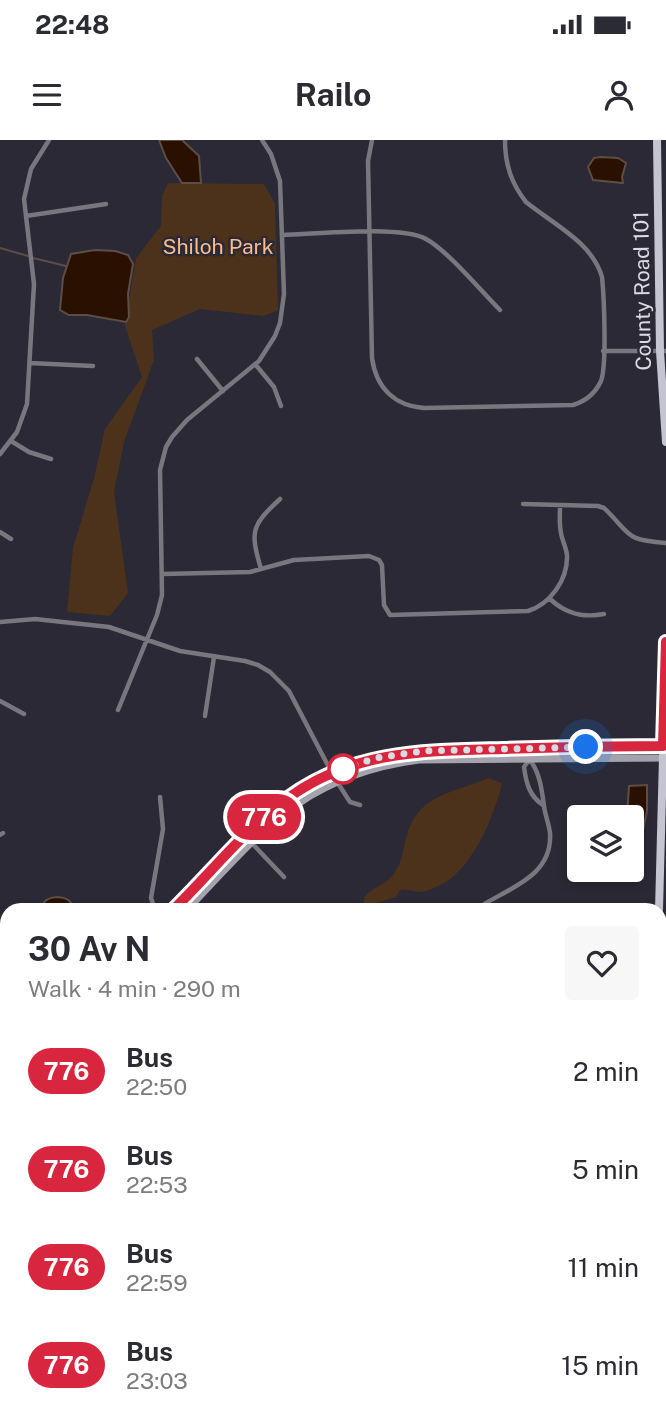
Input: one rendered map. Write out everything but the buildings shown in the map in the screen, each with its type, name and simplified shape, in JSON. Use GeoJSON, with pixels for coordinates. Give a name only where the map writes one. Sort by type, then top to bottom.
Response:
{"type":"FeatureCollection","features":[{"type":"Feature","properties":{"kind":"main road","name":"County Road 101"},"geometry":{"type":"LineString","coordinates":[[657,140],[666,442]]}},
{"type":"Feature","properties":{"kind":"main road"},"geometry":{"type":"LineString","coordinates":[[659,903],[666,643]]}},
{"type":"Feature","properties":{"kind":"street"},"geometry":{"type":"LineString","coordinates":[[0,454],[11,441],[27,404],[34,284],[24,200],[27,179],[49,140]]}},
{"type":"Feature","properties":{"kind":"street"},"geometry":{"type":"LineString","coordinates":[[118,710],[160,606],[160,470],[166,447],[179,428],[255,364],[275,336],[283,308],[280,181],[271,154],[261,140]]}},
{"type":"Feature","properties":{"kind":"street"},"geometry":{"type":"LineString","coordinates":[[372,140],[368,161],[374,370],[384,390],[402,404],[424,408],[564,406],[582,402],[595,391],[603,375],[603,286],[599,268],[589,252],[526,202],[519,193],[509,172],[505,140]]}},
{"type":"Feature","properties":{"kind":"street"},"geometry":{"type":"LineString","coordinates":[[26,216],[106,204]]}},
{"type":"Feature","properties":{"kind":"street"},"geometry":{"type":"LineString","coordinates":[[283,235],[404,232],[423,237],[439,249],[500,310]]}},
{"type":"Feature","properties":{"kind":"street"},"geometry":{"type":"LineString","coordinates":[[603,351],[663,351]]}},
{"type":"Feature","properties":{"kind":"street"},"geometry":{"type":"LineString","coordinates":[[197,359],[223,391]]}},
{"type":"Feature","properties":{"kind":"street"},"geometry":{"type":"LineString","coordinates":[[30,363],[93,366]]}},
{"type":"Feature","properties":{"kind":"street"},"geometry":{"type":"LineString","coordinates":[[255,364],[274,387],[281,407]]}},
{"type":"Feature","properties":{"kind":"street"},"geometry":{"type":"LineString","coordinates":[[11,441],[29,452],[51,459]]}},
{"type":"Feature","properties":{"kind":"street"},"geometry":{"type":"LineString","coordinates":[[261,569],[254,545],[254,528],[257,521],[280,499]]}},
{"type":"Feature","properties":{"kind":"street"},"geometry":{"type":"LineString","coordinates":[[523,504],[598,506],[604,508],[639,541],[666,543]]}},
{"type":"Feature","properties":{"kind":"street"},"geometry":{"type":"LineString","coordinates":[[162,574],[245,573],[294,560],[369,556],[379,560],[383,570],[384,605],[387,612],[394,615],[519,612],[536,609],[550,599],[559,584],[567,559],[561,533],[560,505]]}},
{"type":"Feature","properties":{"kind":"street"},"geometry":{"type":"LineString","coordinates":[[0,532],[11,539]]}},
{"type":"Feature","properties":{"kind":"street"},"geometry":{"type":"LineString","coordinates":[[550,599],[562,610],[572,614],[604,614]]}},
{"type":"Feature","properties":{"kind":"street"},"geometry":{"type":"LineString","coordinates":[[0,622],[35,619],[94,625],[123,631],[180,651],[257,665],[280,681],[297,703],[334,777],[350,802],[360,806]]}},
{"type":"Feature","properties":{"kind":"street"},"geometry":{"type":"LineString","coordinates":[[205,716],[214,657]]}},
{"type":"Feature","properties":{"kind":"street"},"geometry":{"type":"LineString","coordinates":[[0,701],[24,715]]}},
{"type":"Feature","properties":{"kind":"street"},"geometry":{"type":"LineString","coordinates":[[180,903],[245,836],[288,798],[376,758],[403,753],[664,746]]}},
{"type":"Feature","properties":{"kind":"street"},"geometry":{"type":"LineString","coordinates":[[529,748],[529,760],[524,767],[528,785],[535,800],[544,805]]}},
{"type":"Feature","properties":{"kind":"street"},"geometry":{"type":"LineString","coordinates":[[194,903],[252,842],[287,811],[334,777],[419,760],[664,758]]}},
{"type":"Feature","properties":{"kind":"street"},"geometry":{"type":"LineString","coordinates":[[487,903],[524,882],[540,868],[548,848],[550,833],[543,795],[534,766],[529,760]]}},
{"type":"Feature","properties":{"kind":"street"},"geometry":{"type":"LineString","coordinates":[[153,903],[151,898],[162,846],[160,797]]}},
{"type":"Feature","properties":{"kind":"street"},"geometry":{"type":"LineString","coordinates":[[245,836],[284,877]]}},
{"type":"Feature","properties":{"kind":"green space","name":"Shiloh Park"},"geometry":{"type":"Polygon","coordinates":[[[168,183],[264,184],[275,204],[278,310],[264,316],[200,309],[152,330],[154,360],[124,442],[114,492],[128,593],[110,616],[67,612],[73,548],[94,478],[105,429],[142,377],[125,326],[136,258],[161,226],[162,196],[168,183]]]}},
{"type":"Feature","properties":{"kind":"green space"},"geometry":{"type":"Polygon","coordinates":[[[488,778],[502,783],[479,843],[460,870],[449,880],[428,890],[402,890],[396,897],[376,903],[364,903],[367,894],[390,879],[397,869],[415,817],[442,795],[488,778]]]}},
{"type":"Feature","properties":{"kind":"shaded area"},"geometry":{"type":"Polygon","coordinates":[[[159,140],[182,140],[199,156],[201,183],[182,183],[166,158],[159,140]]]}},
{"type":"Feature","properties":{"kind":"shaded area"},"geometry":{"type":"Polygon","coordinates":[[[594,158],[618,158],[626,163],[623,183],[593,180],[588,167],[594,158]]]}},
{"type":"Feature","properties":{"kind":"shaded area"},"geometry":{"type":"Polygon","coordinates":[[[95,250],[128,255],[133,264],[128,294],[129,317],[126,322],[87,315],[69,315],[60,310],[63,278],[71,254],[95,250]]]}},
{"type":"Feature","properties":{"kind":"shaded area"},"geometry":{"type":"Polygon","coordinates":[[[647,785],[644,826],[644,805],[628,805],[629,786],[647,785]]]}},
{"type":"Feature","properties":{"kind":"shaded area"},"geometry":{"type":"Polygon","coordinates":[[[51,898],[64,898],[71,903],[44,903],[51,898]]]}},
{"type":"Feature","properties":{"kind":"waterway"},"geometry":{"type":"LineString","coordinates":[[0,248],[28,256]]}},
{"type":"Feature","properties":{"kind":"waterway"},"geometry":{"type":"LineString","coordinates":[[33,258],[66,266]]}},
{"type":"Feature","properties":{"kind":"bus line","name":"776"},"geometry":{"type":"LineString","coordinates":[[180,903],[263,818],[310,784],[352,765],[376,758],[423,751],[663,746],[666,642]]}},
{"type":"Feature","properties":{"kind":"route"},"geometry":{"type":"LineString","coordinates":[[343,769],[376,758],[423,751],[586,747]]}}]}
